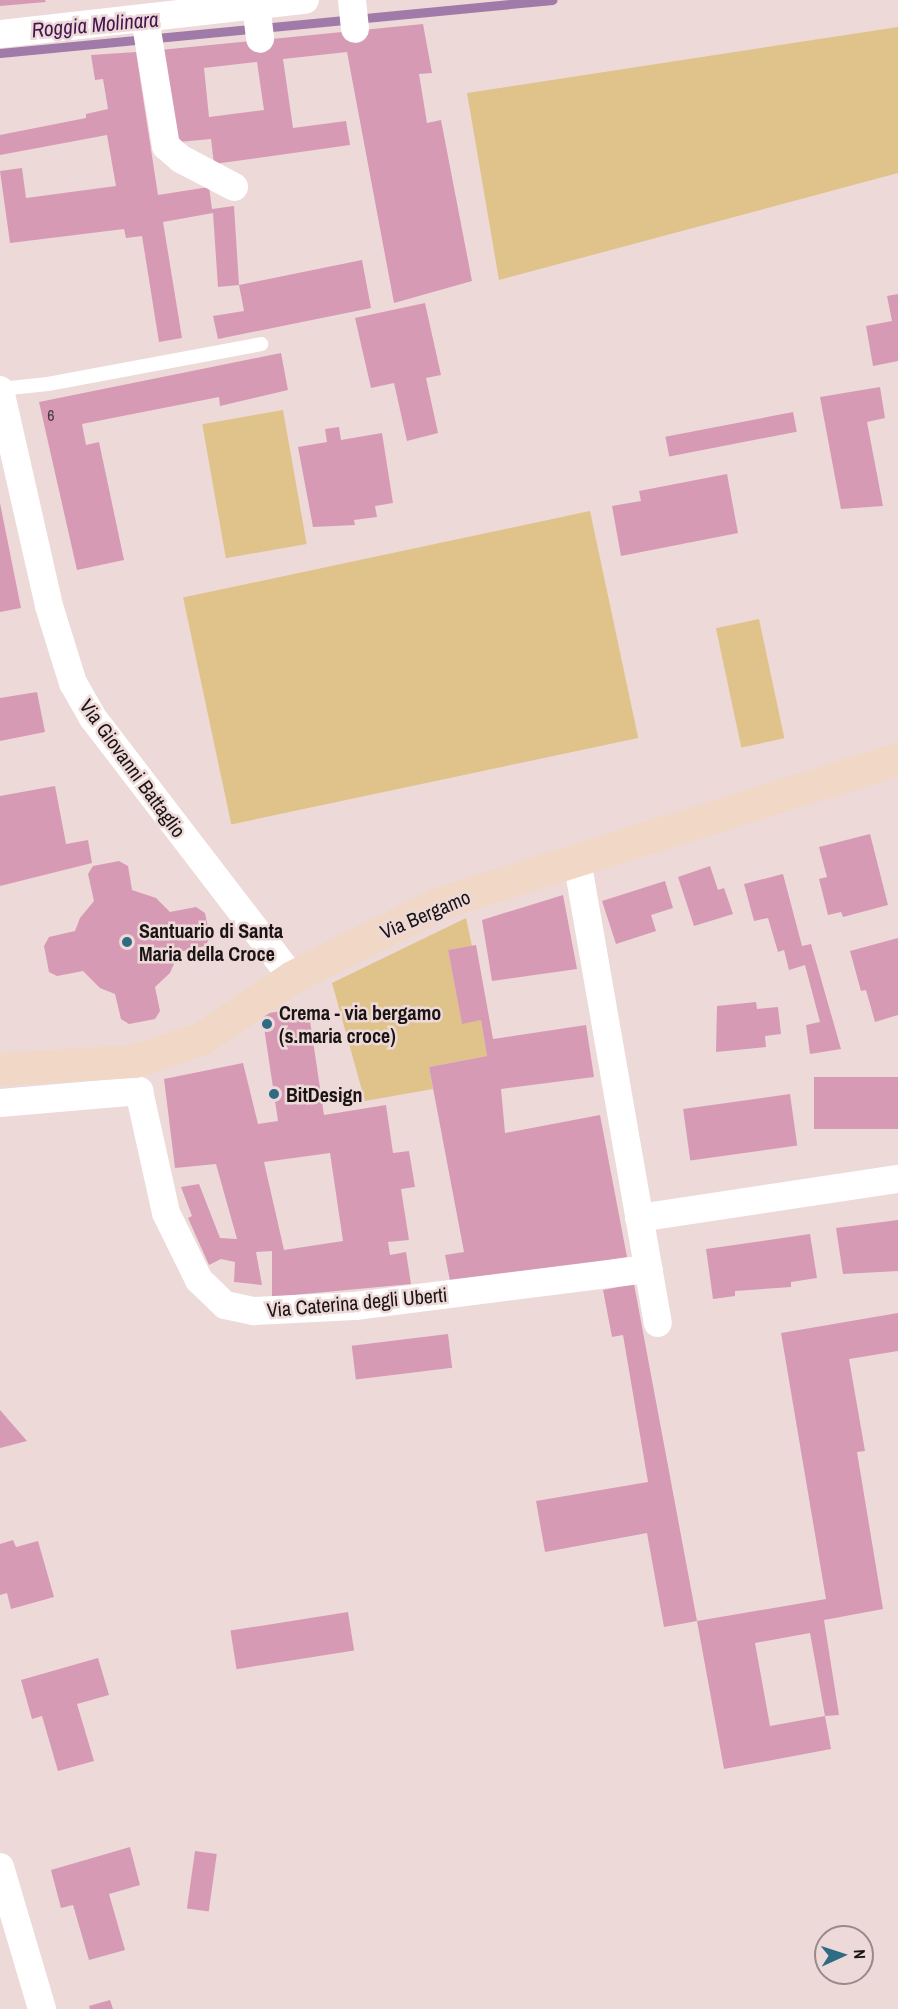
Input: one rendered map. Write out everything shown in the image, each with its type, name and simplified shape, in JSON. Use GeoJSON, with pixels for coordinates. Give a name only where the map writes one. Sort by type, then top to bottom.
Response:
{"type":"FeatureCollection","features":[{"type":"Feature","properties":{"kind":"main road","name":"Via Bergamo"},"geometry":{"type":"LineString","coordinates":[[0,1069],[134,1061],[202,1038],[292,977],[440,903],[898,759]]}},
{"type":"Feature","properties":{"kind":"street"},"geometry":{"type":"LineString","coordinates":[[0,33],[145,18],[185,7],[256,5],[305,0]]}},
{"type":"Feature","properties":{"kind":"street"},"geometry":{"type":"LineString","coordinates":[[352,0],[355,29]]}},
{"type":"Feature","properties":{"kind":"street"},"geometry":{"type":"LineString","coordinates":[[256,5],[260,39]]}},
{"type":"Feature","properties":{"kind":"street"},"geometry":{"type":"LineString","coordinates":[[145,18],[148,51],[166,146],[181,159],[234,187]]}},
{"type":"Feature","properties":{"kind":"street","name":"Via Giovanni Battaglio"},"geometry":{"type":"LineString","coordinates":[[0,389],[49,606],[73,683],[93,718],[292,977]]}},
{"type":"Feature","properties":{"kind":"street"},"geometry":{"type":"LineString","coordinates":[[577,860],[658,1323]]}},
{"type":"Feature","properties":{"kind":"street","name":"Via Caterina degli Uberti"},"geometry":{"type":"LineString","coordinates":[[0,1103],[139,1091],[166,1214],[199,1280],[225,1305],[254,1311],[355,1306],[649,1269]]}},
{"type":"Feature","properties":{"kind":"street"},"geometry":{"type":"LineString","coordinates":[[639,1218],[898,1179]]}},
{"type":"Feature","properties":{"kind":"street"},"geometry":{"type":"LineString","coordinates":[[0,1867],[42,2009]]}},
{"type":"Feature","properties":{"kind":"lane"},"geometry":{"type":"LineString","coordinates":[[0,389],[48,384],[261,344]]}},
{"type":"Feature","properties":{"kind":"shaded area"},"geometry":{"type":"Polygon","coordinates":[[[898,27],[898,173],[499,280],[467,93],[898,27]]]}},
{"type":"Feature","properties":{"kind":"shaded area"},"geometry":{"type":"Polygon","coordinates":[[[283,410],[307,544],[226,558],[202,424],[283,410]]]}},
{"type":"Feature","properties":{"kind":"shaded area"},"geometry":{"type":"Polygon","coordinates":[[[590,511],[638,738],[231,824],[183,597],[590,511]]]}},
{"type":"Feature","properties":{"kind":"shaded area"},"geometry":{"type":"Polygon","coordinates":[[[759,619],[784,738],[741,747],[716,628],[759,619]]]}},
{"type":"Feature","properties":{"kind":"shaded area"},"geometry":{"type":"Polygon","coordinates":[[[466,918],[472,946],[448,950],[462,1023],[481,1020],[487,1056],[429,1067],[433,1089],[365,1101],[332,983],[466,918]]]}},
{"type":"Feature","properties":{"kind":"building"},"geometry":{"type":"Polygon","coordinates":[[[0,0],[45,0],[46,2],[0,6],[0,0]]]}},
{"type":"Feature","properties":{"kind":"building"},"geometry":{"type":"Polygon","coordinates":[[[423,24],[432,73],[419,74],[427,123],[441,120],[472,281],[394,303],[347,52],[283,59],[293,128],[346,121],[350,145],[214,164],[211,139],[179,142],[160,50],[423,24]],[[257,62],[204,68],[209,117],[264,110],[257,62]]]}},
{"type":"Feature","properties":{"kind":"building"},"geometry":{"type":"Polygon","coordinates":[[[136,52],[158,195],[209,187],[212,209],[234,206],[239,285],[218,287],[213,213],[163,222],[182,338],[159,342],[142,236],[126,238],[124,229],[10,243],[0,171],[22,168],[26,198],[116,186],[107,135],[0,155],[0,135],[86,118],[86,114],[108,109],[103,79],[95,80],[91,55],[136,52]]]}},
{"type":"Feature","properties":{"kind":"building"},"geometry":{"type":"Polygon","coordinates":[[[362,260],[371,308],[218,339],[213,316],[244,311],[239,285],[362,260]]]}},
{"type":"Feature","properties":{"kind":"building"},"geometry":{"type":"Polygon","coordinates":[[[898,294],[898,361],[873,366],[866,326],[892,321],[887,296],[898,294]]]}},
{"type":"Feature","properties":{"kind":"building"},"geometry":{"type":"Polygon","coordinates":[[[425,303],[441,375],[426,378],[438,433],[407,441],[394,383],[371,388],[355,318],[425,303]]]}},
{"type":"Feature","properties":{"kind":"building"},"geometry":{"type":"Polygon","coordinates":[[[281,353],[288,390],[220,406],[219,397],[82,424],[86,445],[99,442],[124,560],[77,570],[39,402],[281,353]]]}},
{"type":"Feature","properties":{"kind":"building"},"geometry":{"type":"Polygon","coordinates":[[[880,387],[885,418],[867,422],[883,506],[841,509],[820,397],[880,387]]]}},
{"type":"Feature","properties":{"kind":"building"},"geometry":{"type":"Polygon","coordinates":[[[793,412],[797,432],[669,456],[665,437],[793,412]]]}},
{"type":"Feature","properties":{"kind":"building"},"geometry":{"type":"Polygon","coordinates":[[[339,427],[341,440],[382,433],[393,503],[375,506],[377,517],[354,520],[355,525],[313,527],[298,447],[327,442],[325,429],[339,427]]]}},
{"type":"Feature","properties":{"kind":"building"},"geometry":{"type":"Polygon","coordinates":[[[727,474],[738,533],[621,556],[612,506],[641,501],[639,491],[727,474]]]}},
{"type":"Feature","properties":{"kind":"building"},"geometry":{"type":"Polygon","coordinates":[[[0,503],[21,608],[0,612],[0,503]]]}},
{"type":"Feature","properties":{"kind":"building"},"geometry":{"type":"Polygon","coordinates":[[[37,692],[45,732],[0,741],[0,698],[37,692]]]}},
{"type":"Feature","properties":{"kind":"building"},"geometry":{"type":"Polygon","coordinates":[[[55,786],[66,844],[88,840],[92,863],[0,886],[0,796],[55,786]]]}},
{"type":"Feature","properties":{"kind":"building"},"geometry":{"type":"Polygon","coordinates":[[[870,834],[888,905],[843,917],[841,912],[828,915],[819,879],[827,877],[819,847],[870,834]]]}},
{"type":"Feature","properties":{"kind":"building","name":"Santuario di Santa Maria della Croce"},"geometry":{"type":"Polygon","coordinates":[[[119,861],[128,866],[132,890],[156,898],[170,912],[196,907],[205,913],[210,938],[205,946],[179,952],[170,973],[155,987],[160,1011],[155,1019],[129,1024],[121,1019],[115,994],[100,988],[83,971],[57,976],[49,972],[44,946],[49,937],[75,931],[80,918],[94,901],[88,874],[93,866],[119,861]]]}},
{"type":"Feature","properties":{"kind":"building"},"geometry":{"type":"Polygon","coordinates":[[[710,866],[718,890],[724,888],[733,914],[694,926],[678,877],[710,866]]]}},
{"type":"Feature","properties":{"kind":"building"},"geometry":{"type":"Polygon","coordinates":[[[783,874],[802,946],[811,944],[841,1049],[810,1054],[806,1025],[820,1022],[805,965],[789,970],[784,950],[778,952],[768,918],[754,921],[744,884],[783,874]]]}},
{"type":"Feature","properties":{"kind":"building"},"geometry":{"type":"Polygon","coordinates":[[[665,881],[673,908],[651,915],[656,931],[616,944],[602,901],[665,881]]]}},
{"type":"Feature","properties":{"kind":"building"},"geometry":{"type":"Polygon","coordinates":[[[563,895],[577,969],[492,981],[482,920],[563,895]]]}},
{"type":"Feature","properties":{"kind":"building"},"geometry":{"type":"Polygon","coordinates":[[[898,938],[898,1015],[875,1022],[866,990],[861,991],[850,951],[898,938]]]}},
{"type":"Feature","properties":{"kind":"building"},"geometry":{"type":"Polygon","coordinates":[[[476,945],[493,1039],[586,1025],[594,1077],[501,1089],[505,1133],[600,1115],[627,1257],[451,1286],[445,1255],[464,1252],[429,1067],[487,1056],[481,1020],[462,1024],[448,950],[476,945]]]}},
{"type":"Feature","properties":{"kind":"building"},"geometry":{"type":"Polygon","coordinates":[[[756,1002],[757,1009],[778,1007],[781,1034],[765,1036],[766,1047],[716,1052],[717,1006],[756,1002]]]}},
{"type":"Feature","properties":{"kind":"building"},"geometry":{"type":"Polygon","coordinates":[[[308,1007],[324,1115],[386,1105],[393,1153],[409,1151],[415,1187],[401,1189],[409,1240],[388,1242],[390,1255],[406,1252],[411,1284],[272,1297],[272,1251],[256,1252],[262,1285],[234,1282],[235,1262],[221,1259],[209,1265],[188,1218],[192,1216],[181,1187],[199,1184],[220,1238],[237,1239],[216,1164],[175,1168],[164,1079],[243,1063],[258,1124],[278,1121],[262,1014],[308,1007]],[[330,1153],[264,1162],[284,1250],[343,1241],[330,1153]]]}},
{"type":"Feature","properties":{"kind":"building"},"geometry":{"type":"Polygon","coordinates":[[[814,1077],[898,1077],[898,1129],[814,1129],[814,1077]]]}},
{"type":"Feature","properties":{"kind":"building"},"geometry":{"type":"Polygon","coordinates":[[[790,1094],[797,1145],[690,1161],[683,1109],[790,1094]]]}},
{"type":"Feature","properties":{"kind":"building"},"geometry":{"type":"Polygon","coordinates":[[[898,1220],[898,1271],[843,1274],[836,1228],[898,1220]]]}},
{"type":"Feature","properties":{"kind":"building"},"geometry":{"type":"Polygon","coordinates":[[[810,1234],[817,1278],[791,1282],[791,1287],[735,1291],[735,1296],[713,1299],[706,1249],[810,1234]]]}},
{"type":"Feature","properties":{"kind":"building"},"geometry":{"type":"Polygon","coordinates":[[[634,1284],[697,1621],[664,1627],[647,1533],[545,1552],[536,1501],[648,1482],[623,1335],[612,1337],[603,1290],[634,1284]]]}},
{"type":"Feature","properties":{"kind":"building"},"geometry":{"type":"Polygon","coordinates":[[[898,1313],[898,1351],[849,1359],[865,1451],[857,1452],[883,1609],[824,1620],[839,1715],[825,1716],[831,1749],[724,1769],[697,1621],[826,1599],[781,1333],[898,1313]],[[810,1633],[755,1643],[770,1726],[825,1716],[810,1633]]]}},
{"type":"Feature","properties":{"kind":"building"},"geometry":{"type":"Polygon","coordinates":[[[448,1334],[452,1368],[356,1380],[352,1346],[448,1334]]]}},
{"type":"Feature","properties":{"kind":"building"},"geometry":{"type":"Polygon","coordinates":[[[0,1410],[27,1441],[0,1448],[0,1410]]]}},
{"type":"Feature","properties":{"kind":"building"},"geometry":{"type":"Polygon","coordinates":[[[13,1540],[16,1547],[38,1541],[54,1597],[11,1609],[7,1593],[0,1595],[0,1544],[13,1540]]]}},
{"type":"Feature","properties":{"kind":"building"},"geometry":{"type":"Polygon","coordinates":[[[348,1612],[354,1651],[237,1669],[230,1631],[348,1612]]]}},
{"type":"Feature","properties":{"kind":"building"},"geometry":{"type":"Polygon","coordinates":[[[98,1658],[109,1695],[77,1704],[94,1761],[58,1771],[42,1716],[32,1719],[21,1680],[98,1658]]]}},
{"type":"Feature","properties":{"kind":"building"},"geometry":{"type":"Polygon","coordinates":[[[130,1847],[140,1885],[109,1894],[125,1950],[89,1960],[73,1905],[61,1908],[51,1870],[130,1847]]]}},
{"type":"Feature","properties":{"kind":"building"},"geometry":{"type":"Polygon","coordinates":[[[195,1851],[217,1854],[209,1911],[187,1908],[195,1851]]]}},
{"type":"Feature","properties":{"kind":"building"},"geometry":{"type":"Polygon","coordinates":[[[110,2000],[113,2009],[90,2009],[89,2006],[110,2000]]]}},
{"type":"Feature","properties":{"kind":"waterway","name":"Roggia Molinara"},"geometry":{"type":"LineString","coordinates":[[0,53],[552,0]]}},
{"type":"Feature","properties":{"kind":"place","name":"Santuario di Santa Maria della Croce"},"geometry":{"type":"Point","coordinates":[127,942]}},
{"type":"Feature","properties":{"kind":"place","name":"Crema - via bergamo (s.maria croce)"},"geometry":{"type":"Point","coordinates":[267,1024]}},
{"type":"Feature","properties":{"kind":"place","name":"BitDesign"},"geometry":{"type":"Point","coordinates":[274,1094]}}]}
